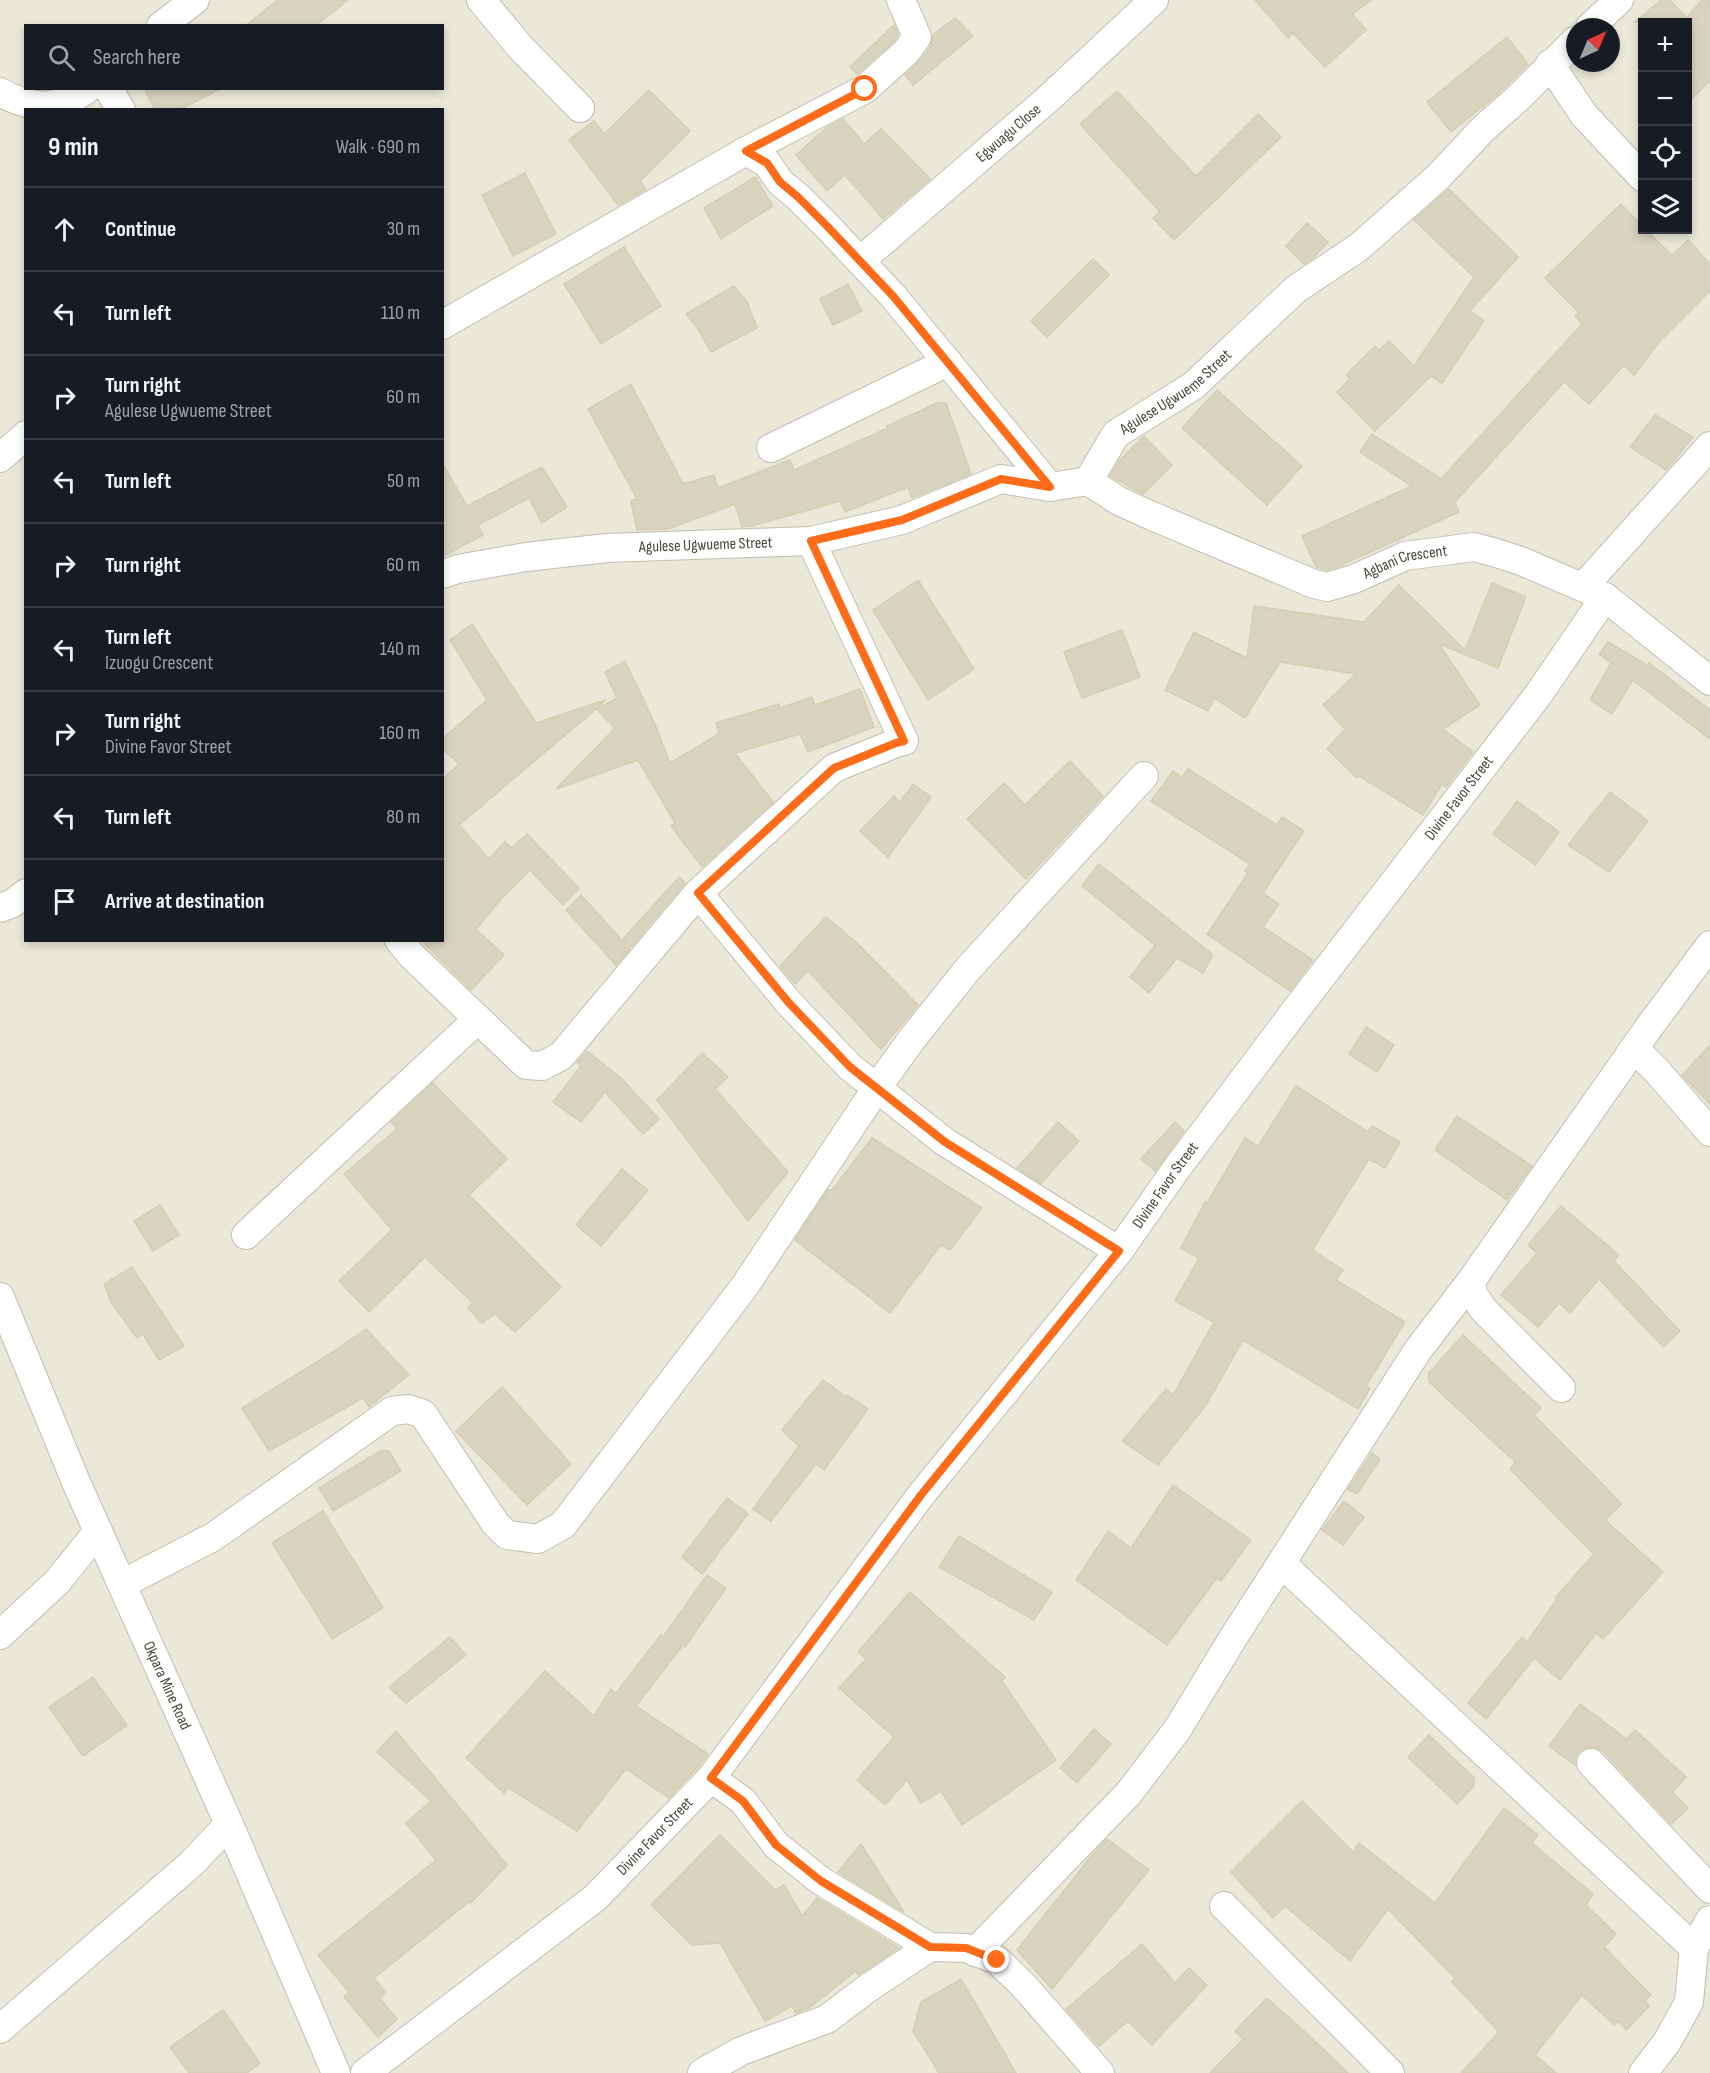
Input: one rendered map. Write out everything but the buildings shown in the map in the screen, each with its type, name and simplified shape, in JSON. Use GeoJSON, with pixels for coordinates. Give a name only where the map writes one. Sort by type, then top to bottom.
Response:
{"type":"FeatureCollection","features":[{"type":"Feature","properties":{"kind":"street"},"geometry":{"type":"LineString","coordinates":[[164,24],[195,0]]}},
{"type":"Feature","properties":{"kind":"street"},"geometry":{"type":"LineString","coordinates":[[481,0],[521,48],[580,108]]}},
{"type":"Feature","properties":{"kind":"street"},"geometry":{"type":"LineString","coordinates":[[444,324],[746,151],[865,89],[906,52],[917,37],[901,0]]}},
{"type":"Feature","properties":{"kind":"street","name":"Egwuagu Close"},"geometry":{"type":"LineString","coordinates":[[860,261],[1049,98],[1154,0]]}},
{"type":"Feature","properties":{"kind":"street"},"geometry":{"type":"LineString","coordinates":[[1600,18],[1620,0]]}},
{"type":"Feature","properties":{"kind":"street","name":"Agulese Ugwueme Street"},"geometry":{"type":"LineString","coordinates":[[444,573],[526,556],[607,548],[811,541],[902,520],[1001,479],[1050,487],[1088,481],[1116,434],[1193,386],[1296,289],[1359,247],[1438,177],[1483,129],[1517,99],[1566,49]]}},
{"type":"Feature","properties":{"kind":"street"},"geometry":{"type":"LineString","coordinates":[[1550,64],[1584,115],[1638,173]]}},
{"type":"Feature","properties":{"kind":"street"},"geometry":{"type":"LineString","coordinates":[[0,92],[32,106],[66,102],[85,90]]}},
{"type":"Feature","properties":{"kind":"street"},"geometry":{"type":"LineString","coordinates":[[109,90],[120,108]]}},
{"type":"Feature","properties":{"kind":"street"},"geometry":{"type":"LineString","coordinates":[[746,151],[767,163],[780,182],[798,197],[893,296],[1050,487]]}},
{"type":"Feature","properties":{"kind":"street"},"geometry":{"type":"LineString","coordinates":[[771,448],[948,362]]}},
{"type":"Feature","properties":{"kind":"street"},"geometry":{"type":"LineString","coordinates":[[0,458],[24,437]]}},
{"type":"Feature","properties":{"kind":"street","name":"Divine Favor Street"},"geometry":{"type":"LineString","coordinates":[[364,2073],[595,1898],[711,1778],[921,1495],[1119,1251],[1177,1168],[1294,1011],[1538,695],[1594,592],[1710,446]]}},
{"type":"Feature","properties":{"kind":"street","name":"Agbani Crescent"},"geometry":{"type":"LineString","coordinates":[[1088,481],[1119,501],[1152,516],[1314,584],[1327,587],[1354,579],[1405,556],[1474,547],[1521,561],[1594,592],[1710,681]]}},
{"type":"Feature","properties":{"kind":"street"},"geometry":{"type":"LineString","coordinates":[[401,942],[411,955],[526,1065],[542,1066],[561,1056],[698,893],[834,768],[904,741],[811,541]]}},
{"type":"Feature","properties":{"kind":"street"},"geometry":{"type":"LineString","coordinates":[[122,1584],[213,1537],[392,1411],[408,1409],[423,1414],[495,1523],[507,1535],[538,1539],[563,1525],[744,1287],[912,1039],[968,970],[1144,776]]}},
{"type":"Feature","properties":{"kind":"street"},"geometry":{"type":"LineString","coordinates":[[698,893],[789,1003],[850,1067],[945,1142],[1119,1251]]}},
{"type":"Feature","properties":{"kind":"street"},"geometry":{"type":"LineString","coordinates":[[0,908],[13,903],[24,895]]}},
{"type":"Feature","properties":{"kind":"street"},"geometry":{"type":"LineString","coordinates":[[975,1952],[1128,1794],[1177,1730],[1418,1350],[1471,1281],[1634,1048],[1710,945]]}},
{"type":"Feature","properties":{"kind":"street"},"geometry":{"type":"LineString","coordinates":[[246,1235],[478,1019]]}},
{"type":"Feature","properties":{"kind":"street"},"geometry":{"type":"LineString","coordinates":[[1634,1048],[1710,1132]]}},
{"type":"Feature","properties":{"kind":"street"},"geometry":{"type":"LineString","coordinates":[[1471,1281],[1473,1294],[1484,1309],[1561,1388]]}},
{"type":"Feature","properties":{"kind":"street","name":"Okpara Mine Road"},"geometry":{"type":"LineString","coordinates":[[0,1297],[98,1531],[230,1824],[336,2073]]}},
{"type":"Feature","properties":{"kind":"street"},"geometry":{"type":"LineString","coordinates":[[0,1635],[58,1581],[98,1531]]}},
{"type":"Feature","properties":{"kind":"street"},"geometry":{"type":"LineString","coordinates":[[1282,1564],[1694,1948]]}},
{"type":"Feature","properties":{"kind":"street"},"geometry":{"type":"LineString","coordinates":[[1591,1763],[1710,1889]]}},
{"type":"Feature","properties":{"kind":"street"},"geometry":{"type":"LineString","coordinates":[[711,1778],[743,1801],[776,1845],[821,1881],[930,1947],[966,1948],[997,1960],[1100,2073]]}},
{"type":"Feature","properties":{"kind":"street"},"geometry":{"type":"LineString","coordinates":[[0,2030],[191,1864],[230,1824]]}},
{"type":"Feature","properties":{"kind":"street"},"geometry":{"type":"LineString","coordinates":[[1224,1906],[1390,2073]]}},
{"type":"Feature","properties":{"kind":"street"},"geometry":{"type":"LineString","coordinates":[[1643,2073],[1667,2042],[1689,2002],[1694,1948],[1710,1920]]}},
{"type":"Feature","properties":{"kind":"street"},"geometry":{"type":"LineString","coordinates":[[702,2073],[741,2051],[827,2019],[868,1988],[930,1947]]}},
{"type":"Feature","properties":{"kind":"shaded area"},"geometry":{"type":"Polygon","coordinates":[[[0,0],[1710,0],[1710,2073],[0,2073],[0,0]]]}},
{"type":"Feature","properties":{"kind":"route"},"geometry":{"type":"LineString","coordinates":[[865,89],[746,151],[767,163],[780,182],[827,226],[893,296],[1050,487],[1001,479],[902,520],[811,541],[904,741],[834,768],[698,893],[789,1003],[850,1067],[945,1142],[1119,1251],[921,1495],[711,1778],[743,1801],[776,1845],[821,1881],[930,1947],[966,1948],[997,1960]]}}]}
